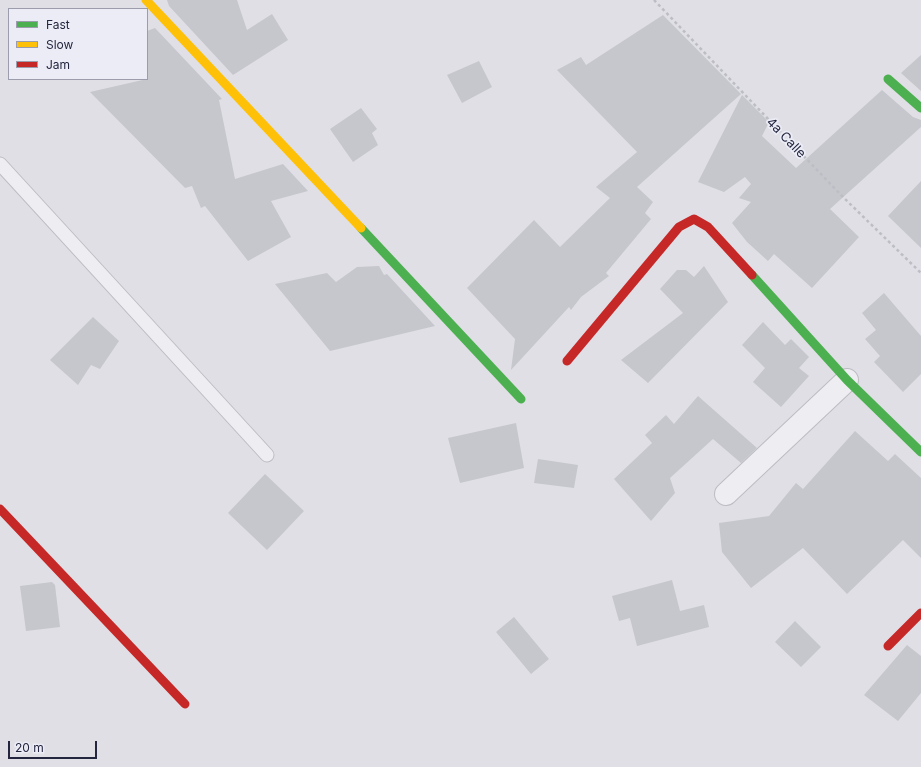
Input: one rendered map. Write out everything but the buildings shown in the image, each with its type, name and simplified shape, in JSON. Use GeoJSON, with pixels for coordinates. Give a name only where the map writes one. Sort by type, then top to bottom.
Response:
{"type":"FeatureCollection","features":[{"type":"Feature","properties":{"kind":"street"},"geometry":{"type":"LineString","coordinates":[[146,0],[521,399]]}},
{"type":"Feature","properties":{"kind":"street"},"geometry":{"type":"LineString","coordinates":[[888,79],[921,108]]}},
{"type":"Feature","properties":{"kind":"street"},"geometry":{"type":"LineString","coordinates":[[567,361],[679,227],[694,219],[708,227],[847,380],[921,452]]}},
{"type":"Feature","properties":{"kind":"street"},"geometry":{"type":"LineString","coordinates":[[726,494],[847,380]]}},
{"type":"Feature","properties":{"kind":"street"},"geometry":{"type":"LineString","coordinates":[[0,509],[185,704]]}},
{"type":"Feature","properties":{"kind":"street"},"geometry":{"type":"LineString","coordinates":[[888,646],[921,613]]}},
{"type":"Feature","properties":{"kind":"lane"},"geometry":{"type":"LineString","coordinates":[[0,164],[267,455]]}},
{"type":"Feature","properties":{"kind":"path","name":"4a Calle"},"geometry":{"type":"LineString","coordinates":[[654,0],[843,198],[921,272]]}},
{"type":"Feature","properties":{"kind":"traffic: fast"},"geometry":{"type":"LineString","coordinates":[[888,79],[921,108]]}},
{"type":"Feature","properties":{"kind":"traffic: fast"},"geometry":{"type":"LineString","coordinates":[[361,228],[521,399]]}},
{"type":"Feature","properties":{"kind":"traffic: fast"},"geometry":{"type":"LineString","coordinates":[[752,275],[847,380],[921,452]]}},
{"type":"Feature","properties":{"kind":"traffic: slow"},"geometry":{"type":"LineString","coordinates":[[146,0],[361,228]]}},
{"type":"Feature","properties":{"kind":"traffic: jam"},"geometry":{"type":"LineString","coordinates":[[567,361],[679,227],[694,219],[708,227],[752,275]]}},
{"type":"Feature","properties":{"kind":"traffic: jam"},"geometry":{"type":"LineString","coordinates":[[0,509],[185,704]]}},
{"type":"Feature","properties":{"kind":"traffic: jam"},"geometry":{"type":"LineString","coordinates":[[888,646],[921,613]]}}]}
